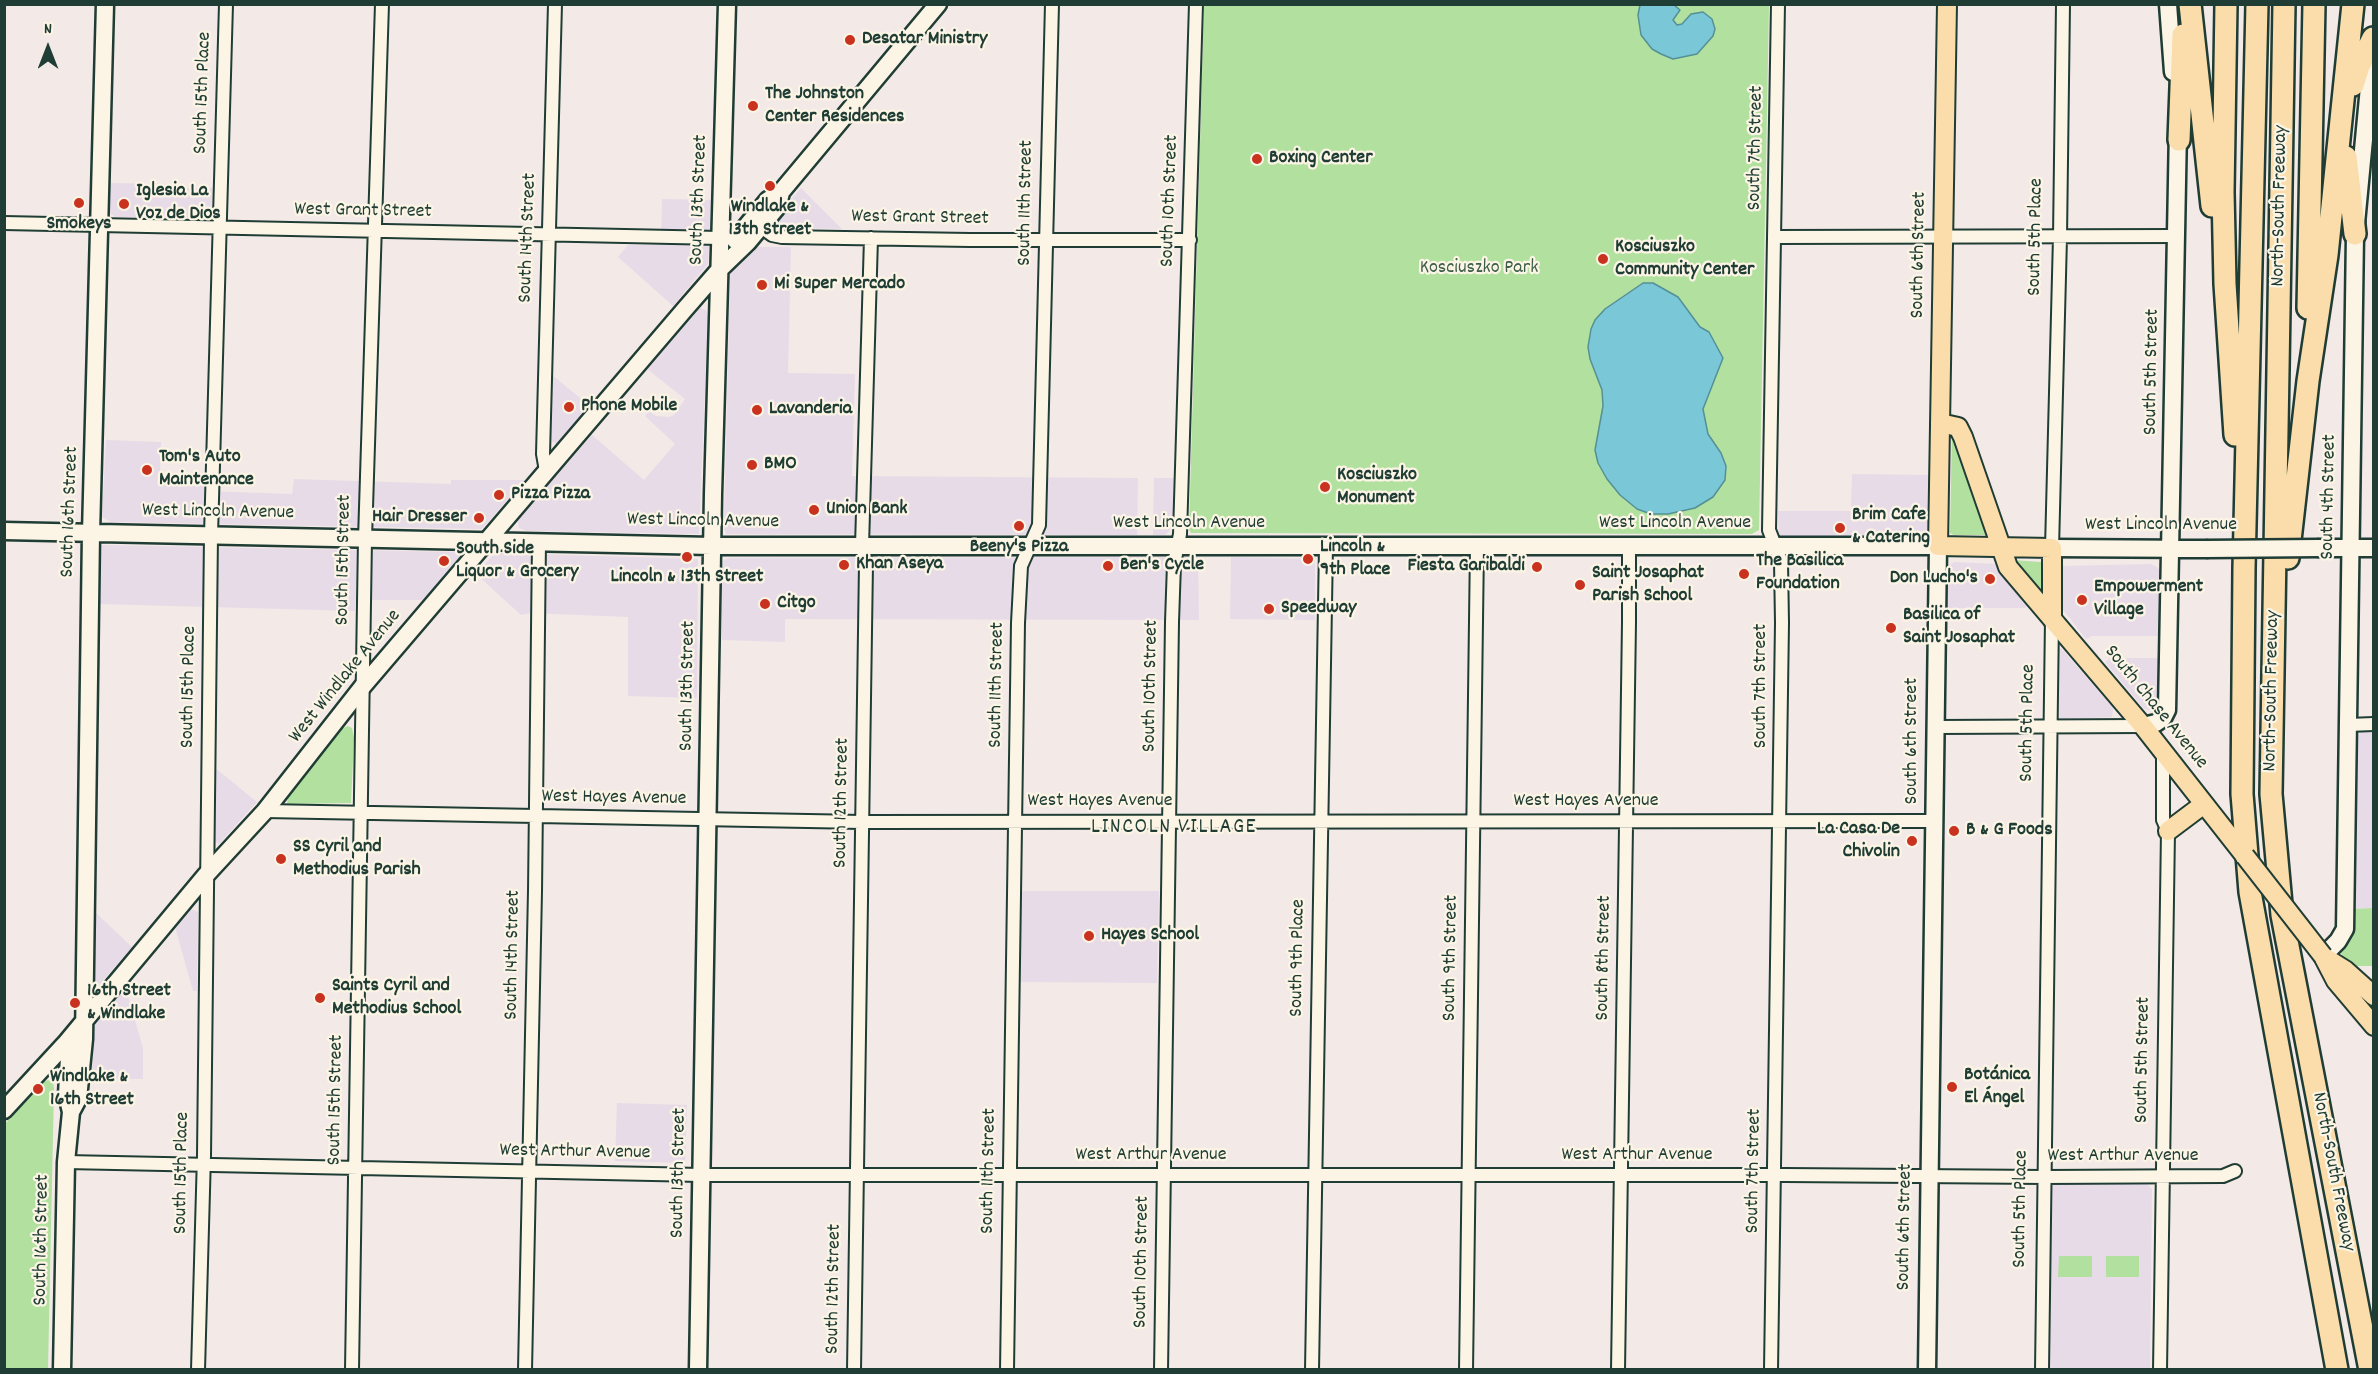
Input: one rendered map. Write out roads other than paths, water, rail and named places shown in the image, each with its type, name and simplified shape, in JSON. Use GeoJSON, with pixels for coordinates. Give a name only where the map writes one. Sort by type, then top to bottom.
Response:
{"type":"FeatureCollection","features":[{"type":"Feature","properties":{"kind":"highway"},"geometry":{"type":"LineString","coordinates":[[2179,140],[2185,4]]}},
{"type":"Feature","properties":{"kind":"highway"},"geometry":{"type":"LineString","coordinates":[[2190,4],[2210,193],[2225,284]]}},
{"type":"Feature","properties":{"kind":"highway"},"geometry":{"type":"LineString","coordinates":[[2226,4],[2223,192],[2225,284],[2244,568]]}},
{"type":"Feature","properties":{"kind":"highway","name":"North-South Freeway"},"geometry":{"type":"LineString","coordinates":[[2257,4],[2244,568],[2242,794],[2250,892],[2337,1370]]}},
{"type":"Feature","properties":{"kind":"highway","name":"North-South Freeway"},"geometry":{"type":"LineString","coordinates":[[2284,4],[2271,794],[2282,915],[2370,1370]]}},
{"type":"Feature","properties":{"kind":"highway"},"geometry":{"type":"LineString","coordinates":[[2308,381],[2308,224],[2314,4]]}},
{"type":"Feature","properties":{"kind":"highway"},"geometry":{"type":"LineString","coordinates":[[2276,579],[2289,557],[2308,381],[2327,255],[2353,4]]}},
{"type":"Feature","properties":{"kind":"highway"},"geometry":{"type":"LineString","coordinates":[[2355,234],[2347,159],[2340,134],[2359,66],[2373,38]]}},
{"type":"Feature","properties":{"kind":"main road","name":"South 6th Street"},"geometry":{"type":"LineString","coordinates":[[1938,546],[1947,4]]}},
{"type":"Feature","properties":{"kind":"main road","name":"South Chase Avenue"},"geometry":{"type":"LineString","coordinates":[[1940,423],[1958,427],[1963,437],[2008,567],[2143,726],[2323,956],[2336,981],[2373,1026]]}},
{"type":"Feature","properties":{"kind":"main road","name":"West Lincoln Avenue"},"geometry":{"type":"LineString","coordinates":[[1938,546],[2052,548]]}},
{"type":"Feature","properties":{"kind":"main road","name":"South 5th Place"},"geometry":{"type":"LineString","coordinates":[[2052,548],[2052,619]]}},
{"type":"Feature","properties":{"kind":"main road"},"geometry":{"type":"LineString","coordinates":[[2168,831],[2204,804]]}},
{"type":"Feature","properties":{"kind":"main road","name":"South Chase Avenue"},"geometry":{"type":"LineString","coordinates":[[2323,956],[2345,970],[2373,996]]}},
{"type":"Feature","properties":{"kind":"street","name":"South 16th Street"},"geometry":{"type":"LineString","coordinates":[[62,1370],[69,1104],[78,1099],[84,1039],[91,533],[105,4]]}},
{"type":"Feature","properties":{"kind":"street","name":"South 15th Place"},"geometry":{"type":"LineString","coordinates":[[198,1370],[203,1166],[211,535],[226,4]]}},
{"type":"Feature","properties":{"kind":"street","name":"South 15th Street"},"geometry":{"type":"LineString","coordinates":[[352,1370],[365,538],[382,4]]}},
{"type":"Feature","properties":{"kind":"street","name":"South 14th Street"},"geometry":{"type":"LineString","coordinates":[[546,471],[543,454],[555,4]]}},
{"type":"Feature","properties":{"kind":"street","name":"South 13th Street"},"geometry":{"type":"LineString","coordinates":[[698,1370],[712,546],[727,4]]}},
{"type":"Feature","properties":{"kind":"street","name":"West Windlake Avenue"},"geometry":{"type":"LineString","coordinates":[[719,270],[733,243],[768,200],[782,192],[938,4]]}},
{"type":"Feature","properties":{"kind":"street","name":"South 11th Street"},"geometry":{"type":"LineString","coordinates":[[1007,1370],[1018,623],[1021,566],[1039,525],[1052,4]]}},
{"type":"Feature","properties":{"kind":"street","name":"South 10th Street"},"geometry":{"type":"LineString","coordinates":[[1161,1370],[1174,564],[1178,546],[1190,240],[1196,4]]}},
{"type":"Feature","properties":{"kind":"street","name":"South 7th Street"},"geometry":{"type":"LineString","coordinates":[[1771,1370],[1782,623],[1781,561],[1769,530],[1778,4]]}},
{"type":"Feature","properties":{"kind":"street","name":"South 5th Place"},"geometry":{"type":"LineString","coordinates":[[2052,548],[2063,4]]}},
{"type":"Feature","properties":{"kind":"street","name":"South 5th Street"},"geometry":{"type":"LineString","coordinates":[[2143,726],[2156,723],[2163,718],[2167,710],[2179,140],[2168,4]]}},
{"type":"Feature","properties":{"kind":"street","name":"South 4th Street"},"geometry":{"type":"LineString","coordinates":[[2323,956],[2338,941],[2345,929],[2355,234],[2373,32]]}},
{"type":"Feature","properties":{"kind":"street","name":"West Windlake Avenue"},"geometry":{"type":"LineString","coordinates":[[4,1110],[83,1021],[206,875],[265,811],[363,686],[546,471],[719,270],[761,227],[778,206],[782,192]]}},
{"type":"Feature","properties":{"kind":"street","name":"West Grant Street"},"geometry":{"type":"LineString","coordinates":[[4,224],[720,238]]}},
{"type":"Feature","properties":{"kind":"street","name":"West Grant Street"},"geometry":{"type":"LineString","coordinates":[[761,227],[772,235],[782,237],[1190,240]]}},
{"type":"Feature","properties":{"kind":"street"},"geometry":{"type":"LineString","coordinates":[[1775,237],[2177,236]]}},
{"type":"Feature","properties":{"kind":"street","name":"South 12th Street"},"geometry":{"type":"LineString","coordinates":[[854,1370],[866,564],[862,546],[871,238]]}},
{"type":"Feature","properties":{"kind":"street","name":"West Lincoln Avenue"},"geometry":{"type":"LineString","coordinates":[[4,531],[712,546],[1938,546]]}},
{"type":"Feature","properties":{"kind":"street","name":"South 14th Street"},"geometry":{"type":"LineString","coordinates":[[525,1370],[539,542]]}},
{"type":"Feature","properties":{"kind":"street","name":"South 9th Place"},"geometry":{"type":"LineString","coordinates":[[1312,1370],[1326,546]]}},
{"type":"Feature","properties":{"kind":"street","name":"South 9th Street"},"geometry":{"type":"LineString","coordinates":[[1466,1370],[1477,546]]}},
{"type":"Feature","properties":{"kind":"street","name":"South 8th Street"},"geometry":{"type":"LineString","coordinates":[[1618,1370],[1629,546]]}},
{"type":"Feature","properties":{"kind":"street","name":"South 6th Street"},"geometry":{"type":"LineString","coordinates":[[1927,1370],[1938,546]]}},
{"type":"Feature","properties":{"kind":"street","name":"West Lincoln Avenue"},"geometry":{"type":"LineString","coordinates":[[2052,548],[2373,548]]}},
{"type":"Feature","properties":{"kind":"street","name":"South 5th Place"},"geometry":{"type":"LineString","coordinates":[[2042,1370],[2052,619]]}},
{"type":"Feature","properties":{"kind":"street"},"geometry":{"type":"LineString","coordinates":[[2348,724],[2373,724]]}},
{"type":"Feature","properties":{"kind":"street"},"geometry":{"type":"LineString","coordinates":[[1936,727],[2143,726]]}},
{"type":"Feature","properties":{"kind":"street","name":"South 5th Street"},"geometry":{"type":"LineString","coordinates":[[2160,1370],[2168,831],[2163,820],[2163,752]]}},
{"type":"Feature","properties":{"kind":"street","name":"West Hayes Avenue"},"geometry":{"type":"LineString","coordinates":[[265,811],[862,822],[1935,821]]}},
{"type":"Feature","properties":{"kind":"street"},"geometry":{"type":"LineString","coordinates":[[37,1073],[57,1079],[69,1104]]}},
{"type":"Feature","properties":{"kind":"street","name":"West Arthur Avenue"},"geometry":{"type":"LineString","coordinates":[[66,1162],[701,1175],[2163,1177],[2223,1176],[2235,1171]]}},
{"type":"Feature","properties":{"kind":"water"},"geometry":{"type":"Polygon","coordinates":[[[1640,5],[1674,5],[1680,10],[1673,20],[1677,25],[1682,24],[1691,14],[1703,12],[1712,19],[1715,29],[1713,36],[1697,54],[1673,59],[1661,54],[1652,49],[1641,35],[1638,15],[1640,5]]]}},
{"type":"Feature","properties":{"kind":"water"},"geometry":{"type":"Polygon","coordinates":[[[1643,283],[1653,283],[1678,297],[1700,327],[1709,332],[1723,358],[1703,409],[1708,434],[1721,453],[1726,466],[1725,480],[1713,497],[1695,508],[1668,514],[1651,514],[1637,509],[1620,495],[1598,463],[1595,450],[1603,406],[1602,390],[1590,359],[1588,347],[1591,329],[1595,320],[1605,309],[1643,283]]]}},
{"type":"Feature","properties":{"kind":"place","name":"Desatar Ministry"},"geometry":{"type":"Point","coordinates":[850,40]}},
{"type":"Feature","properties":{"kind":"place","name":"The Johnston Center Residences"},"geometry":{"type":"Point","coordinates":[753,106]}},
{"type":"Feature","properties":{"kind":"place","name":"Boxing Center"},"geometry":{"type":"Point","coordinates":[1257,159]}},
{"type":"Feature","properties":{"kind":"place","name":"Windlake & 13th Street"},"geometry":{"type":"Point","coordinates":[770,186]}},
{"type":"Feature","properties":{"kind":"place","name":"Smokeys"},"geometry":{"type":"Point","coordinates":[79,203]}},
{"type":"Feature","properties":{"kind":"place","name":"Iglesia La Voz de Dios"},"geometry":{"type":"Point","coordinates":[124,204]}},
{"type":"Feature","properties":{"kind":"place","name":"Kosciuszko Community Center"},"geometry":{"type":"Point","coordinates":[1603,259]}},
{"type":"Feature","properties":{"kind":"place","name":"Mi Super Mercado"},"geometry":{"type":"Point","coordinates":[762,285]}},
{"type":"Feature","properties":{"kind":"place","name":"Phone Mobile"},"geometry":{"type":"Point","coordinates":[569,407]}},
{"type":"Feature","properties":{"kind":"place","name":"Lavanderia"},"geometry":{"type":"Point","coordinates":[757,410]}},
{"type":"Feature","properties":{"kind":"place","name":"BMO"},"geometry":{"type":"Point","coordinates":[752,465]}},
{"type":"Feature","properties":{"kind":"place","name":"Tom's Auto Maintenance"},"geometry":{"type":"Point","coordinates":[147,470]}},
{"type":"Feature","properties":{"kind":"place","name":"Kosciuszko Monument"},"geometry":{"type":"Point","coordinates":[1325,487]}},
{"type":"Feature","properties":{"kind":"place","name":"Pizza Pizza"},"geometry":{"type":"Point","coordinates":[499,495]}},
{"type":"Feature","properties":{"kind":"place","name":"Union Bank"},"geometry":{"type":"Point","coordinates":[814,510]}},
{"type":"Feature","properties":{"kind":"place","name":"Hair Dresser"},"geometry":{"type":"Point","coordinates":[479,518]}},
{"type":"Feature","properties":{"kind":"place","name":"Beeny's Pizza"},"geometry":{"type":"Point","coordinates":[1019,526]}},
{"type":"Feature","properties":{"kind":"place","name":"Brim Cafe & Catering"},"geometry":{"type":"Point","coordinates":[1840,528]}},
{"type":"Feature","properties":{"kind":"place","name":"Lincoln & 13th Street"},"geometry":{"type":"Point","coordinates":[687,557]}},
{"type":"Feature","properties":{"kind":"place","name":"Lincoln & 9th Place"},"geometry":{"type":"Point","coordinates":[1308,559]}},
{"type":"Feature","properties":{"kind":"place","name":"South Side Liquor & Grocery"},"geometry":{"type":"Point","coordinates":[444,561]}},
{"type":"Feature","properties":{"kind":"place","name":"Khan Aseya"},"geometry":{"type":"Point","coordinates":[844,565]}},
{"type":"Feature","properties":{"kind":"place","name":"Ben's Cycle"},"geometry":{"type":"Point","coordinates":[1108,566]}},
{"type":"Feature","properties":{"kind":"place","name":"Fiesta Garibaldi"},"geometry":{"type":"Point","coordinates":[1537,567]}},
{"type":"Feature","properties":{"kind":"place","name":"The Basilica Foundation"},"geometry":{"type":"Point","coordinates":[1744,574]}},
{"type":"Feature","properties":{"kind":"place","name":"Don Lucho's"},"geometry":{"type":"Point","coordinates":[1990,579]}},
{"type":"Feature","properties":{"kind":"place","name":"Saint Josaphat Parish School"},"geometry":{"type":"Point","coordinates":[1580,585]}},
{"type":"Feature","properties":{"kind":"place","name":"Empowerment Village"},"geometry":{"type":"Point","coordinates":[2082,600]}},
{"type":"Feature","properties":{"kind":"place","name":"Citgo"},"geometry":{"type":"Point","coordinates":[765,604]}},
{"type":"Feature","properties":{"kind":"place","name":"Speedway"},"geometry":{"type":"Point","coordinates":[1269,609]}},
{"type":"Feature","properties":{"kind":"place","name":"Basilica of Saint Josaphat"},"geometry":{"type":"Point","coordinates":[1891,628]}},
{"type":"Feature","properties":{"kind":"place","name":"B & G Foods"},"geometry":{"type":"Point","coordinates":[1954,831]}},
{"type":"Feature","properties":{"kind":"place","name":"La Casa De Chivolin"},"geometry":{"type":"Point","coordinates":[1912,841]}},
{"type":"Feature","properties":{"kind":"place","name":"SS Cyril and Methodius Parish"},"geometry":{"type":"Point","coordinates":[281,859]}},
{"type":"Feature","properties":{"kind":"place","name":"Hayes School"},"geometry":{"type":"Point","coordinates":[1089,936]}},
{"type":"Feature","properties":{"kind":"place","name":"Saints Cyril and Methodius School"},"geometry":{"type":"Point","coordinates":[320,998]}},
{"type":"Feature","properties":{"kind":"place","name":"16th Street & Windlake"},"geometry":{"type":"Point","coordinates":[75,1003]}},
{"type":"Feature","properties":{"kind":"place","name":"Botánica El Ángel"},"geometry":{"type":"Point","coordinates":[1952,1087]}},
{"type":"Feature","properties":{"kind":"place","name":"Windlake & 16th Street"},"geometry":{"type":"Point","coordinates":[38,1089]}},
{"type":"Feature","properties":{"kind":"district","name":"LINCOLN VILLAGE"},"geometry":{"type":"Point","coordinates":[1174,829]}},
{"type":"Feature","properties":{"kind":"park label","name":"Kosciuszko Park"},"geometry":{"type":"Point","coordinates":[1479,269]}}]}
